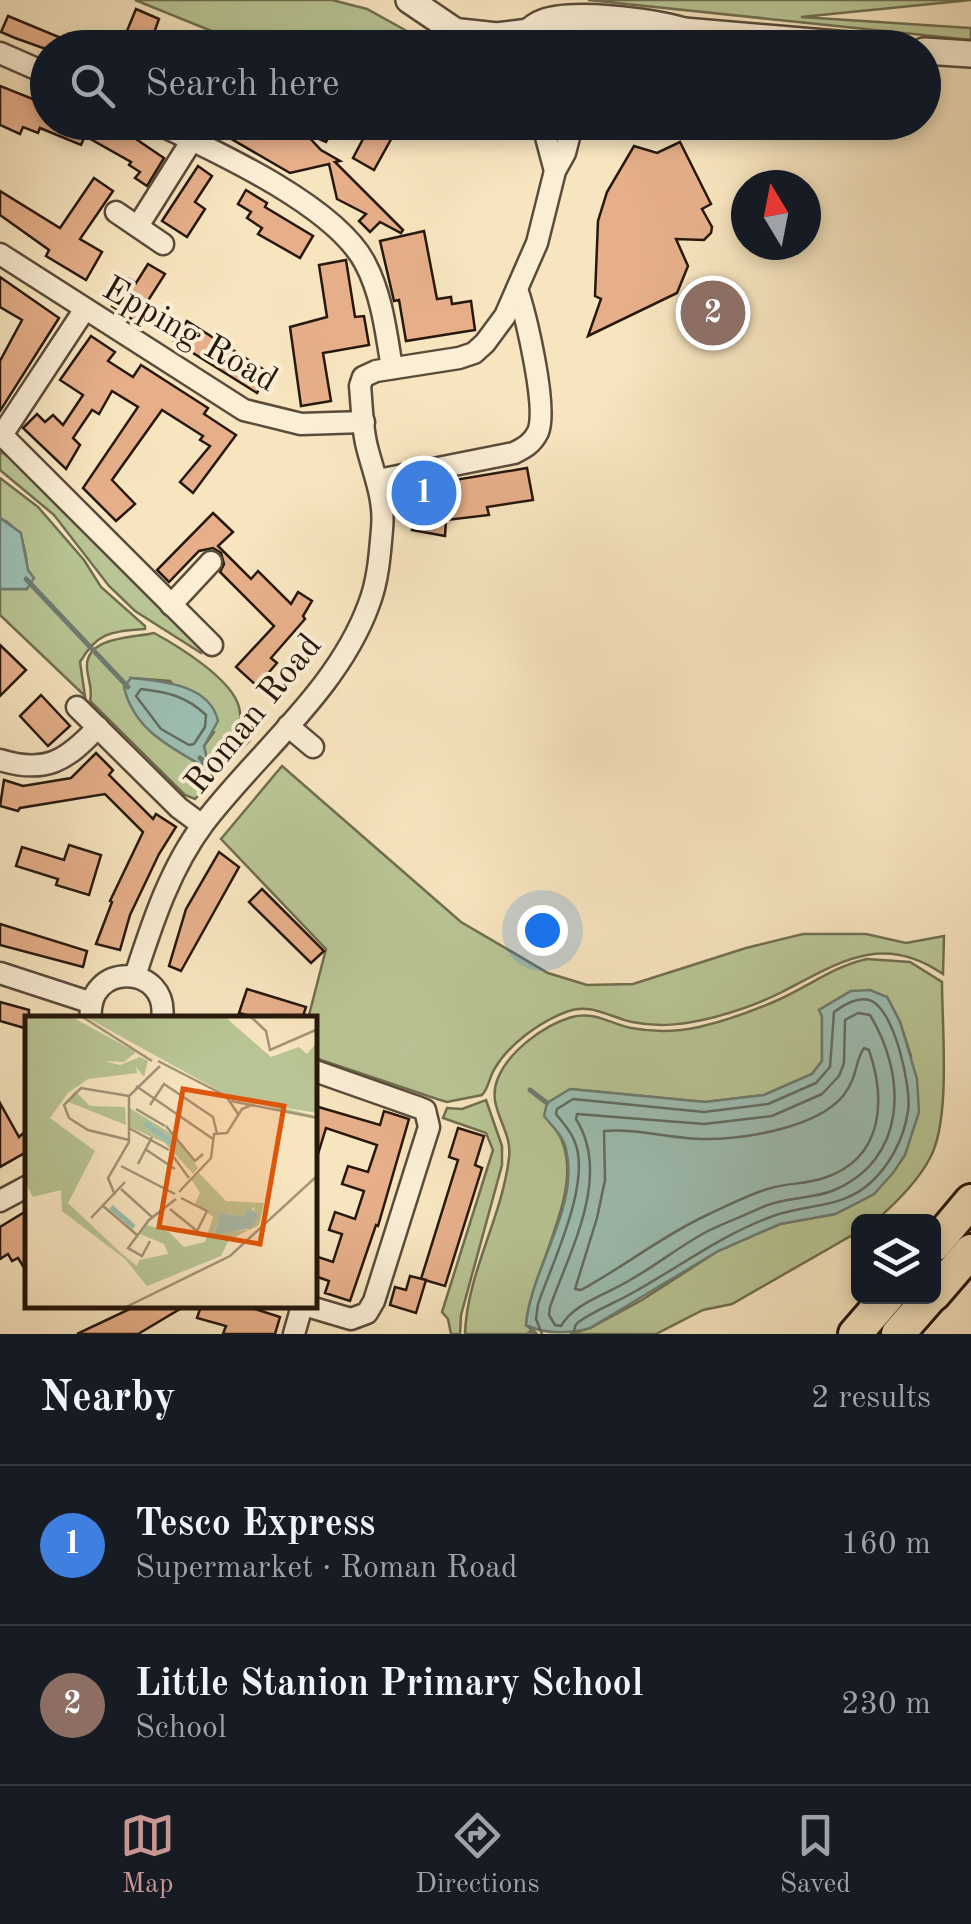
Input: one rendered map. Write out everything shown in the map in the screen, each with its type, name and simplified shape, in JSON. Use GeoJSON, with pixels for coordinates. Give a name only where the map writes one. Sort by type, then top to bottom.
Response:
{"type":"FeatureCollection","features":[{"type":"Feature","properties":{"kind":"highway"},"geometry":{"type":"LineString","coordinates":[[941,1237],[971,1201]]}},
{"type":"Feature","properties":{"kind":"highway"},"geometry":{"type":"LineString","coordinates":[[941,1285],[971,1251]]}},
{"type":"Feature","properties":{"kind":"highway"},"geometry":{"type":"LineString","coordinates":[[855,1334],[881,1304]]}},
{"type":"Feature","properties":{"kind":"highway"},"geometry":{"type":"LineString","coordinates":[[898,1334],[924,1304]]}},
{"type":"Feature","properties":{"kind":"street"},"geometry":{"type":"LineString","coordinates":[[408,0],[454,30]]}},
{"type":"Feature","properties":{"kind":"street"},"geometry":{"type":"LineString","coordinates":[[534,30],[540,24],[566,20],[617,18],[680,30]]}},
{"type":"Feature","properties":{"kind":"street"},"geometry":{"type":"LineString","coordinates":[[566,20],[586,30]]}},
{"type":"Feature","properties":{"kind":"street"},"geometry":{"type":"LineString","coordinates":[[941,52],[971,54]]}},
{"type":"Feature","properties":{"kind":"street"},"geometry":{"type":"LineString","coordinates":[[0,53],[30,66]]}},
{"type":"Feature","properties":{"kind":"street"},"geometry":{"type":"LineString","coordinates":[[138,226],[192,140],[303,202],[341,230],[360,254],[374,282],[392,368],[474,353],[505,316],[537,243],[555,171],[569,140]]}},
{"type":"Feature","properties":{"kind":"street"},"geometry":{"type":"LineString","coordinates":[[547,140],[555,171]]}},
{"type":"Feature","properties":{"kind":"street"},"geometry":{"type":"LineString","coordinates":[[116,212],[163,244]]}},
{"type":"Feature","properties":{"kind":"street","name":"Epping Road"},"geometry":{"type":"LineString","coordinates":[[0,254],[259,416],[300,424],[364,422]]}},
{"type":"Feature","properties":{"kind":"street"},"geometry":{"type":"LineString","coordinates":[[378,480],[528,446],[538,432],[542,415],[517,289]]}},
{"type":"Feature","properties":{"kind":"street"},"geometry":{"type":"LineString","coordinates":[[85,309],[1,434],[212,645]]}},
{"type":"Feature","properties":{"kind":"street","name":"Roman Road"},"geometry":{"type":"LineString","coordinates":[[135,976],[168,886],[202,825],[288,726],[351,643],[369,604],[383,526],[360,386],[369,372],[392,368]]}},
{"type":"Feature","properties":{"kind":"street"},"geometry":{"type":"LineString","coordinates":[[171,605],[211,562]]}},
{"type":"Feature","properties":{"kind":"street"},"geometry":{"type":"LineString","coordinates":[[78,707],[179,808],[202,825]]}},
{"type":"Feature","properties":{"kind":"street"},"geometry":{"type":"LineString","coordinates":[[288,726],[313,748]]}},
{"type":"Feature","properties":{"kind":"street"},"geometry":{"type":"LineString","coordinates":[[0,760],[29,767],[55,763],[98,727]]}},
{"type":"Feature","properties":{"kind":"street"},"geometry":{"type":"LineString","coordinates":[[0,973],[91,1011],[103,984],[123,975],[135,976],[155,988],[161,999],[162,1016]]}},
{"type":"Feature","properties":{"kind":"street"},"geometry":{"type":"LineString","coordinates":[[316,1309],[352,1319],[367,1314],[429,1127],[425,1110],[318,1072]]}},
{"type":"Feature","properties":{"kind":"street"},"geometry":{"type":"LineString","coordinates":[[0,1201],[25,1188]]}},
{"type":"Feature","properties":{"kind":"street"},"geometry":{"type":"LineString","coordinates":[[294,1334],[304,1309]]}},
{"type":"Feature","properties":{"kind":"green space"},"geometry":{"type":"Polygon","coordinates":[[[135,0],[332,0],[367,9],[405,30],[209,30],[135,0]]]}},
{"type":"Feature","properties":{"kind":"green space"},"geometry":{"type":"Polygon","coordinates":[[[588,0],[971,0],[801,17],[971,28],[971,40],[941,37],[941,30],[875,30],[588,0]]]}},
{"type":"Feature","properties":{"kind":"green space"},"geometry":{"type":"Polygon","coordinates":[[[0,451],[21,465],[204,650],[201,653],[135,611],[109,586],[54,515],[0,470],[0,451]]]}},
{"type":"Feature","properties":{"kind":"green space"},"geometry":{"type":"Polygon","coordinates":[[[0,478],[38,507],[84,560],[101,587],[145,626],[107,635],[93,644],[80,662],[85,696],[0,615],[0,589],[26,589],[27,568],[21,539],[0,518],[0,478]]]}},
{"type":"Feature","properties":{"kind":"green space"},"geometry":{"type":"Polygon","coordinates":[[[154,633],[203,664],[226,685],[239,707],[241,731],[250,740],[195,799],[185,795],[90,701],[87,668],[94,650],[112,640],[154,633]],[[131,678],[175,749],[201,765],[207,760],[204,746],[214,732],[170,681],[131,678]]]}},
{"type":"Feature","properties":{"kind":"green space"},"geometry":{"type":"Polygon","coordinates":[[[282,766],[461,922],[548,973],[587,985],[633,984],[803,934],[866,934],[906,943],[944,936],[943,974],[921,961],[879,953],[840,963],[756,1003],[694,1022],[643,1024],[591,1009],[575,1009],[546,1022],[517,1042],[495,1068],[482,1095],[447,1102],[318,1059],[318,1016],[309,1016],[326,949],[221,839],[282,766]]]}},
{"type":"Feature","properties":{"kind":"green space"},"geometry":{"type":"Polygon","coordinates":[[[855,962],[910,962],[942,982],[943,1097],[937,1141],[919,1176],[890,1208],[883,1214],[851,1214],[851,1236],[732,1304],[703,1310],[656,1334],[570,1334],[590,1328],[642,1300],[718,1251],[780,1224],[835,1214],[874,1194],[905,1155],[911,1056],[887,997],[851,991],[819,1010],[822,1061],[812,1074],[764,1095],[705,1102],[571,1089],[557,1131],[566,1152],[563,1200],[526,1325],[537,1334],[465,1334],[472,1289],[509,1158],[495,1089],[503,1068],[519,1049],[550,1026],[572,1017],[595,1017],[624,1026],[665,1031],[709,1025],[789,995],[855,962]]]}},
{"type":"Feature","properties":{"kind":"green space"},"geometry":{"type":"Polygon","coordinates":[[[486,1100],[502,1146],[502,1165],[461,1315],[460,1334],[451,1334],[442,1312],[493,1150],[486,1133],[443,1118],[447,1108],[462,1109],[486,1100]]]}},
{"type":"Feature","properties":{"kind":"water"},"geometry":{"type":"Polygon","coordinates":[[[0,518],[21,533],[28,570],[34,578],[27,589],[0,589],[0,518]]]}},
{"type":"Feature","properties":{"kind":"water"},"geometry":{"type":"Polygon","coordinates":[[[131,678],[183,687],[205,699],[218,721],[204,746],[207,760],[201,765],[144,725],[124,687],[131,678]]]}},
{"type":"Feature","properties":{"kind":"water"},"geometry":{"type":"Polygon","coordinates":[[[870,990],[887,997],[900,1022],[917,1079],[919,1112],[905,1155],[874,1194],[835,1214],[780,1224],[718,1251],[590,1328],[557,1332],[526,1325],[536,1281],[561,1215],[569,1171],[565,1145],[544,1116],[547,1103],[570,1089],[705,1102],[764,1095],[812,1074],[822,1061],[819,1010],[851,991],[870,990]]]}},
{"type":"Feature","properties":{"kind":"building"},"geometry":{"type":"Polygon","coordinates":[[[136,9],[159,19],[155,30],[127,30],[136,9]]]}},
{"type":"Feature","properties":{"kind":"building"},"geometry":{"type":"Polygon","coordinates":[[[8,16],[42,30],[30,30],[30,43],[1,32],[8,16]]]}},
{"type":"Feature","properties":{"kind":"building"},"geometry":{"type":"Polygon","coordinates":[[[0,86],[30,98],[30,130],[23,127],[20,134],[0,125],[0,86]]]}},
{"type":"Feature","properties":{"kind":"building"},"geometry":{"type":"Polygon","coordinates":[[[92,140],[137,140],[164,158],[147,186],[135,178],[140,172],[129,165],[131,162],[92,140]]]}},
{"type":"Feature","properties":{"kind":"building"},"geometry":{"type":"Polygon","coordinates":[[[233,140],[312,140],[340,161],[335,162],[403,230],[401,233],[380,222],[370,232],[359,221],[366,214],[337,199],[329,164],[290,173],[233,140]]]}},
{"type":"Feature","properties":{"kind":"building"},"geometry":{"type":"Polygon","coordinates":[[[362,140],[391,140],[374,170],[353,158],[362,140]]]}},
{"type":"Feature","properties":{"kind":"building"},"geometry":{"type":"Polygon","coordinates":[[[680,142],[711,204],[702,209],[712,227],[711,233],[704,240],[676,239],[688,266],[677,293],[588,336],[601,299],[595,296],[598,221],[607,192],[634,146],[657,153],[680,142]]]}},
{"type":"Feature","properties":{"kind":"building"},"geometry":{"type":"Polygon","coordinates":[[[198,166],[212,176],[195,202],[205,209],[187,237],[162,221],[198,166]]]}},
{"type":"Feature","properties":{"kind":"building"},"geometry":{"type":"Polygon","coordinates":[[[94,178],[113,191],[80,239],[102,252],[86,280],[46,256],[49,250],[0,215],[0,191],[60,228],[94,178]]]}},
{"type":"Feature","properties":{"kind":"building"},"geometry":{"type":"Polygon","coordinates":[[[246,190],[267,203],[265,207],[313,236],[300,258],[258,234],[262,228],[247,218],[251,212],[238,204],[246,190]]]}},
{"type":"Feature","properties":{"kind":"building"},"geometry":{"type":"Polygon","coordinates":[[[424,231],[437,299],[451,297],[452,304],[471,301],[475,330],[406,341],[399,300],[394,301],[380,241],[424,231]]]}},
{"type":"Feature","properties":{"kind":"building"},"geometry":{"type":"Polygon","coordinates":[[[346,260],[355,317],[364,316],[369,345],[323,353],[331,401],[301,406],[290,327],[327,317],[319,265],[346,260]]]}},
{"type":"Feature","properties":{"kind":"building"},"geometry":{"type":"Polygon","coordinates":[[[148,264],[165,274],[135,321],[112,306],[129,279],[136,283],[148,264]]]}},
{"type":"Feature","properties":{"kind":"building"},"geometry":{"type":"Polygon","coordinates":[[[0,277],[59,318],[0,411],[0,361],[22,320],[0,307],[0,277]]]}},
{"type":"Feature","properties":{"kind":"building"},"geometry":{"type":"Polygon","coordinates":[[[187,321],[269,373],[257,393],[174,341],[187,321]]]}},
{"type":"Feature","properties":{"kind":"building"},"geometry":{"type":"Polygon","coordinates":[[[91,336],[115,352],[108,361],[133,377],[141,365],[208,408],[204,414],[236,435],[193,493],[180,482],[210,446],[200,440],[203,436],[162,410],[112,480],[135,504],[116,521],[83,488],[138,407],[112,391],[99,414],[92,410],[73,438],[80,445],[66,469],[23,428],[37,414],[45,422],[53,415],[63,425],[83,395],[60,380],[91,336]]]}},
{"type":"Feature","properties":{"kind":"building"},"geometry":{"type":"Polygon","coordinates":[[[527,468],[533,500],[487,507],[489,515],[446,520],[445,536],[412,530],[419,486],[527,468]]]}},
{"type":"Feature","properties":{"kind":"building"},"geometry":{"type":"Polygon","coordinates":[[[213,513],[233,532],[218,546],[251,579],[258,571],[291,604],[298,592],[312,601],[305,619],[271,658],[277,663],[257,686],[236,667],[274,626],[220,572],[224,564],[221,553],[213,548],[199,551],[169,582],[157,570],[213,513]]]}},
{"type":"Feature","properties":{"kind":"building"},"geometry":{"type":"Polygon","coordinates":[[[0,645],[26,670],[0,696],[0,645]]]}},
{"type":"Feature","properties":{"kind":"building"},"geometry":{"type":"Polygon","coordinates":[[[41,695],[70,726],[48,746],[20,716],[41,695]]]}},
{"type":"Feature","properties":{"kind":"building"},"geometry":{"type":"Polygon","coordinates":[[[96,753],[113,770],[109,775],[153,819],[156,814],[176,827],[130,915],[120,950],[96,944],[110,901],[143,832],[105,794],[18,811],[0,806],[4,780],[23,786],[71,778],[96,753]]]}},
{"type":"Feature","properties":{"kind":"building"},"geometry":{"type":"Polygon","coordinates":[[[69,845],[101,855],[89,895],[56,885],[58,879],[16,866],[22,847],[64,860],[69,845]]]}},
{"type":"Feature","properties":{"kind":"building"},"geometry":{"type":"Polygon","coordinates":[[[219,852],[239,867],[181,971],[169,966],[186,909],[219,852]]]}},
{"type":"Feature","properties":{"kind":"building"},"geometry":{"type":"Polygon","coordinates":[[[262,889],[324,951],[311,963],[249,902],[262,889]]]}},
{"type":"Feature","properties":{"kind":"building"},"geometry":{"type":"Polygon","coordinates":[[[0,924],[87,951],[83,967],[0,945],[0,924]]]}},
{"type":"Feature","properties":{"kind":"building"},"geometry":{"type":"Polygon","coordinates":[[[247,989],[306,1007],[303,1016],[239,1013],[247,989]]]}},
{"type":"Feature","properties":{"kind":"building"},"geometry":{"type":"Polygon","coordinates":[[[0,1002],[29,1010],[25,1028],[0,1021],[0,1002]]]}},
{"type":"Feature","properties":{"kind":"building"},"geometry":{"type":"Polygon","coordinates":[[[0,1103],[19,1137],[25,1132],[25,1153],[0,1167],[0,1103]]]}},
{"type":"Feature","properties":{"kind":"building"},"geometry":{"type":"Polygon","coordinates":[[[318,1107],[380,1125],[384,1111],[409,1119],[378,1226],[350,1301],[325,1293],[329,1281],[318,1277],[318,1257],[333,1262],[342,1234],[329,1230],[335,1212],[355,1219],[364,1191],[342,1184],[348,1166],[368,1172],[377,1145],[326,1128],[318,1154],[318,1107]]]}},
{"type":"Feature","properties":{"kind":"building"},"geometry":{"type":"Polygon","coordinates":[[[458,1128],[484,1136],[475,1165],[482,1168],[445,1286],[421,1279],[458,1160],[449,1157],[458,1128]]]}},
{"type":"Feature","properties":{"kind":"building"},"geometry":{"type":"Polygon","coordinates":[[[25,1212],[25,1269],[18,1258],[12,1261],[8,1254],[0,1259],[0,1227],[25,1212]]]}},
{"type":"Feature","properties":{"kind":"building"},"geometry":{"type":"Polygon","coordinates":[[[410,1276],[426,1280],[416,1313],[390,1305],[395,1287],[406,1290],[410,1276]]]}},
{"type":"Feature","properties":{"kind":"building"},"geometry":{"type":"Polygon","coordinates":[[[130,1309],[180,1309],[138,1334],[77,1334],[130,1309]]]}},
{"type":"Feature","properties":{"kind":"building"},"geometry":{"type":"Polygon","coordinates":[[[200,1309],[255,1309],[280,1317],[275,1334],[223,1334],[226,1326],[197,1318],[200,1309]]]}},
{"type":"Feature","properties":{"kind":"waterway"},"geometry":{"type":"LineString","coordinates":[[26,579],[128,687]]}},
{"type":"Feature","properties":{"kind":"waterway"},"geometry":{"type":"LineString","coordinates":[[200,758],[211,769]]}},
{"type":"Feature","properties":{"kind":"waterway"},"geometry":{"type":"LineString","coordinates":[[530,1090],[547,1103]]}},
{"type":"Feature","properties":{"kind":"waterway"},"geometry":{"type":"LineString","coordinates":[[529,1334],[533,1330]]}},
{"type":"Feature","properties":{"kind":"place","name":"Little Stanion Primary School"},"geometry":{"type":"Point","coordinates":[713,313]}},
{"type":"Feature","properties":{"kind":"place","name":"Tesco Express"},"geometry":{"type":"Point","coordinates":[424,493]}}]}
